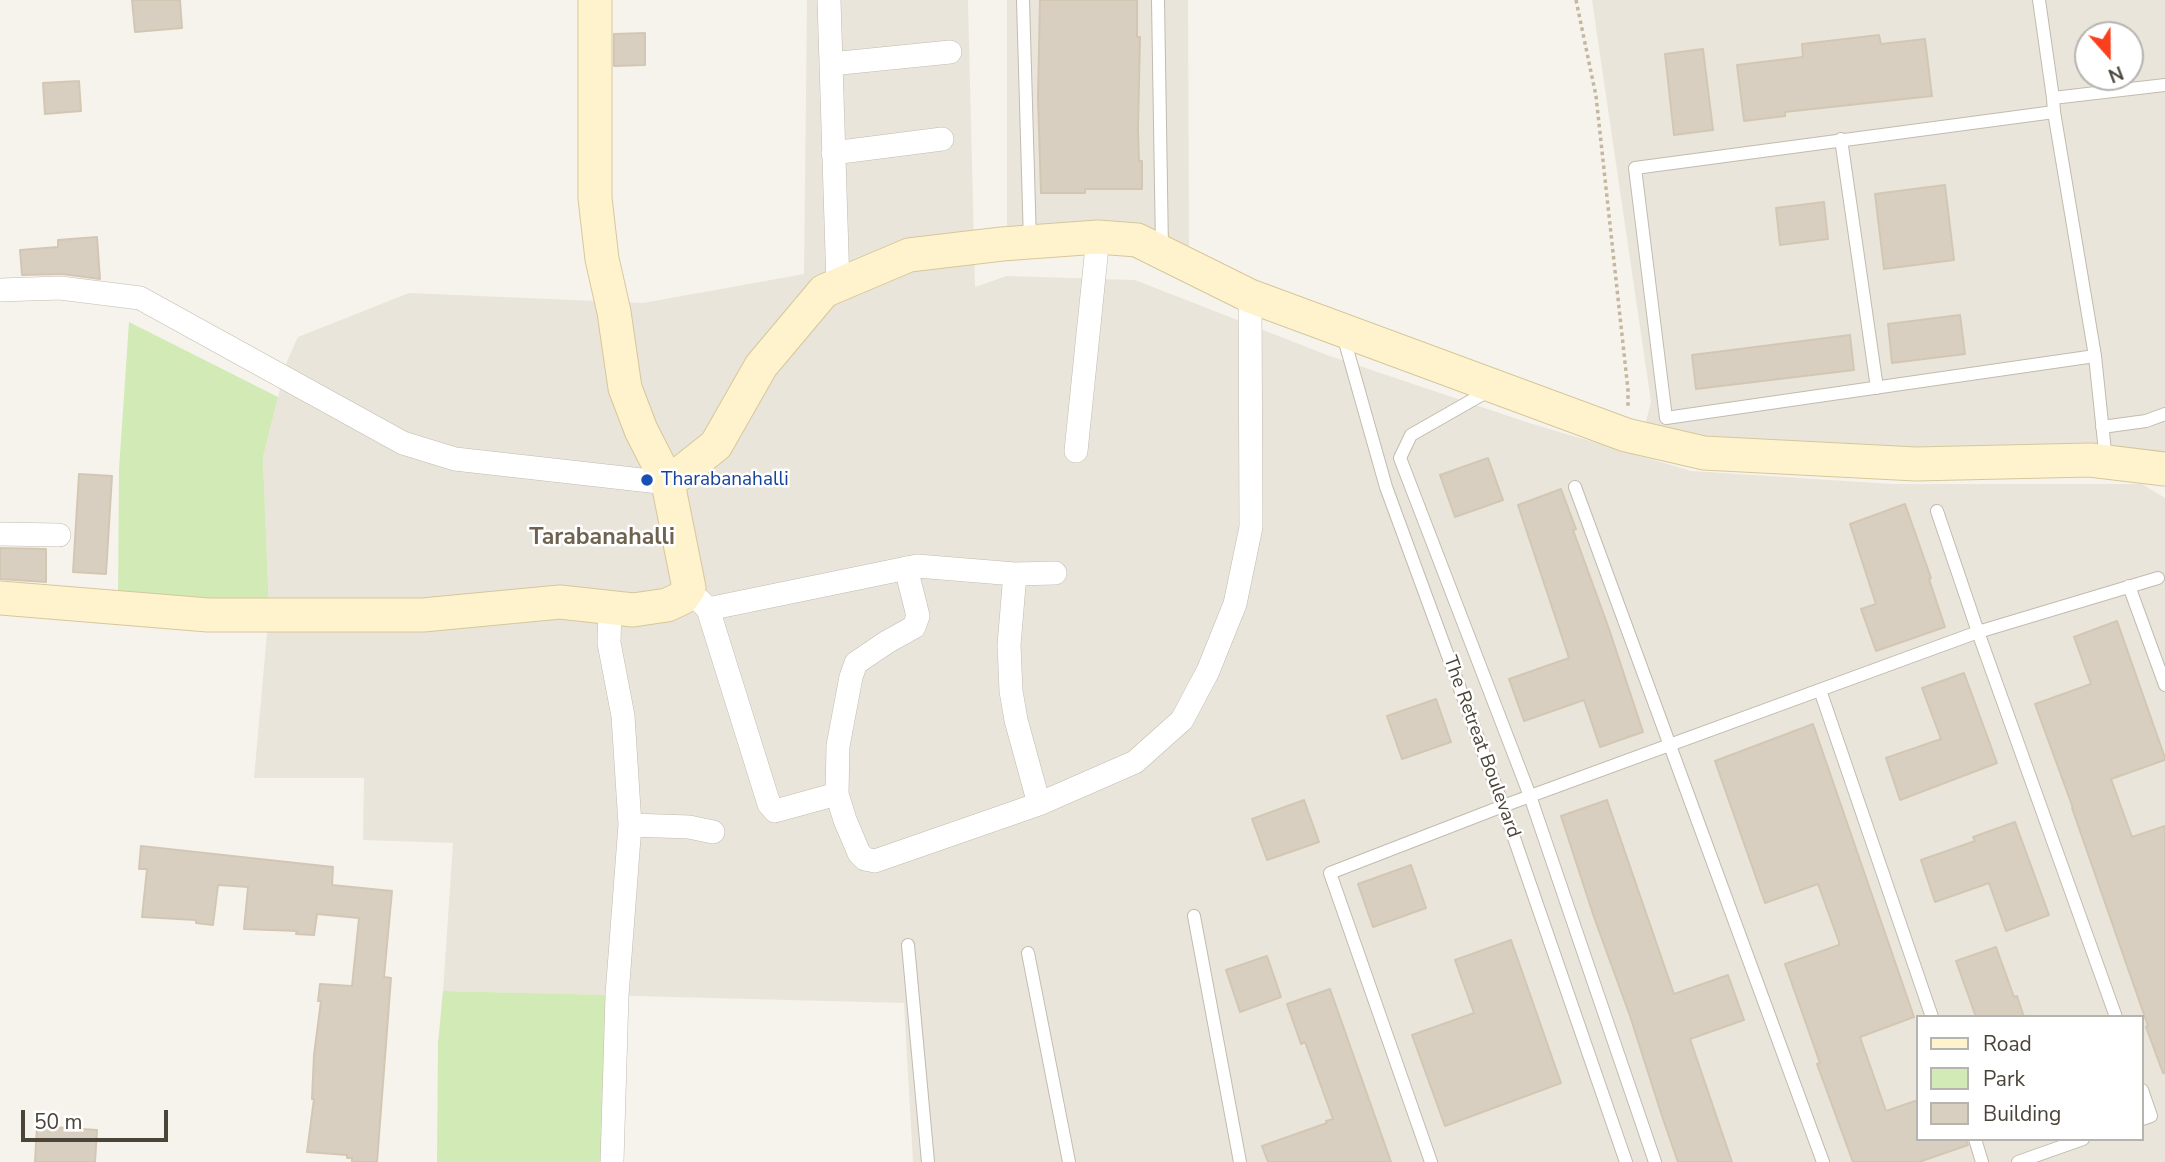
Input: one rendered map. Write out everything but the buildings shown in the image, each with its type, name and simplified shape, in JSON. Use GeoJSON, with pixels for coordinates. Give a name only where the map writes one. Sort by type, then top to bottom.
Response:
{"type":"FeatureCollection","features":[{"type":"Feature","properties":{"kind":"street"},"geometry":{"type":"LineString","coordinates":[[594,0],[595,198],[602,259],[614,312],[625,388],[641,430],[668,483],[698,599],[769,804],[775,811],[837,794]]}},
{"type":"Feature","properties":{"kind":"street"},"geometry":{"type":"LineString","coordinates":[[829,0],[838,285]]}},
{"type":"Feature","properties":{"kind":"street"},"geometry":{"type":"LineString","coordinates":[[831,64],[950,52]]}},
{"type":"Feature","properties":{"kind":"street"},"geometry":{"type":"LineString","coordinates":[[833,153],[942,139]]}},
{"type":"Feature","properties":{"kind":"street"},"geometry":{"type":"LineString","coordinates":[[0,290],[60,288],[140,298],[403,443],[455,459],[668,483],[716,445],[761,366],[824,291],[909,255],[1098,237],[1137,240],[1250,296],[1626,435],[1704,453],[1916,464],[2090,460],[2165,469]]}},
{"type":"Feature","properties":{"kind":"street"},"geometry":{"type":"LineString","coordinates":[[1076,451],[1098,237]]}},
{"type":"Feature","properties":{"kind":"street"},"geometry":{"type":"LineString","coordinates":[[906,568],[918,616],[914,627],[856,663],[850,677],[838,746],[837,794],[854,844],[865,859],[875,861],[1039,804],[1135,762],[1182,720],[1212,660],[1235,604],[1251,527],[1250,296]]}},
{"type":"Feature","properties":{"kind":"street"},"geometry":{"type":"LineString","coordinates":[[0,534],[59,535]]}},
{"type":"Feature","properties":{"kind":"street"},"geometry":{"type":"LineString","coordinates":[[0,598],[208,615],[423,615],[560,602],[633,610],[667,605],[682,598],[698,599],[917,566],[1015,574],[1055,573]]}},
{"type":"Feature","properties":{"kind":"street"},"geometry":{"type":"LineString","coordinates":[[1015,574],[1009,645],[1011,691],[1016,720],[1039,804]]}},
{"type":"Feature","properties":{"kind":"street"},"geometry":{"type":"LineString","coordinates":[[610,607],[609,643],[623,716],[630,825],[617,995],[612,1162]]}},
{"type":"Feature","properties":{"kind":"street"},"geometry":{"type":"LineString","coordinates":[[630,825],[689,827],[713,832]]}},
{"type":"Feature","properties":{"kind":"lane"},"geometry":{"type":"LineString","coordinates":[[1023,0],[1030,242]]}},
{"type":"Feature","properties":{"kind":"lane"},"geometry":{"type":"LineString","coordinates":[[1158,0],[1161,251]]}},
{"type":"Feature","properties":{"kind":"lane"},"geometry":{"type":"LineString","coordinates":[[2039,0],[2054,112],[2095,356],[2106,462]]}},
{"type":"Feature","properties":{"kind":"lane"},"geometry":{"type":"LineString","coordinates":[[2053,98],[2165,85]]}},
{"type":"Feature","properties":{"kind":"lane"},"geometry":{"type":"LineString","coordinates":[[2054,112],[1634,168],[1666,418],[2095,356]]}},
{"type":"Feature","properties":{"kind":"lane"},"geometry":{"type":"LineString","coordinates":[[1841,139],[1877,388]]}},
{"type":"Feature","properties":{"kind":"lane","name":"The Retreat Boulevard"},"geometry":{"type":"LineString","coordinates":[[1341,330],[1386,487],[1503,806],[1626,1162]]}},
{"type":"Feature","properties":{"kind":"lane"},"geometry":{"type":"LineString","coordinates":[[1496,387],[1411,436],[1399,458],[1530,796],[1655,1162]]}},
{"type":"Feature","properties":{"kind":"lane"},"geometry":{"type":"LineString","coordinates":[[2102,427],[2146,421],[2165,414]]}},
{"type":"Feature","properties":{"kind":"lane"},"geometry":{"type":"LineString","coordinates":[[1575,487],[1823,1162]]}},
{"type":"Feature","properties":{"kind":"lane"},"geometry":{"type":"LineString","coordinates":[[1937,511],[2115,1015]]}},
{"type":"Feature","properties":{"kind":"lane"},"geometry":{"type":"LineString","coordinates":[[1431,1162],[1330,873],[1503,806],[1978,632],[2158,578]]}},
{"type":"Feature","properties":{"kind":"lane"},"geometry":{"type":"LineString","coordinates":[[2129,586],[2165,685]]}},
{"type":"Feature","properties":{"kind":"lane"},"geometry":{"type":"LineString","coordinates":[[1820,690],[1931,1015]]}},
{"type":"Feature","properties":{"kind":"lane"},"geometry":{"type":"LineString","coordinates":[[1194,916],[1240,1162]]}},
{"type":"Feature","properties":{"kind":"lane"},"geometry":{"type":"LineString","coordinates":[[908,945],[928,1162]]}},
{"type":"Feature","properties":{"kind":"lane"},"geometry":{"type":"LineString","coordinates":[[1028,953],[1069,1162]]}},
{"type":"Feature","properties":{"kind":"lane"},"geometry":{"type":"LineString","coordinates":[[2147,1117],[2165,1111]]}},
{"type":"Feature","properties":{"kind":"lane"},"geometry":{"type":"LineString","coordinates":[[1976,1141],[1982,1162]]}},
{"type":"Feature","properties":{"kind":"lane"},"geometry":{"type":"LineString","coordinates":[[2018,1162],[2077,1141]]}},
{"type":"Feature","properties":{"kind":"path"},"geometry":{"type":"LineString","coordinates":[[1576,0],[1596,96],[1612,227],[1628,390],[1626,435]]}},
{"type":"Feature","properties":{"kind":"shaded area"},"geometry":{"type":"Polygon","coordinates":[[[807,0],[968,0],[975,287],[1007,276],[1135,280],[1327,355],[1529,423],[1691,471],[1892,484],[2142,484],[2165,498],[2165,1162],[913,1162],[904,1003],[443,991],[453,843],[363,840],[364,778],[254,778],[269,612],[263,457],[287,361],[298,337],[409,293],[643,303],[804,274],[807,0]]]}},
{"type":"Feature","properties":{"kind":"shaded area"},"geometry":{"type":"Polygon","coordinates":[[[1007,0],[1188,0],[1189,250],[1007,232],[1007,0]]]}},
{"type":"Feature","properties":{"kind":"shaded area"},"geometry":{"type":"Polygon","coordinates":[[[1592,0],[2165,0],[2165,455],[1708,442],[1645,425],[1651,402],[1592,0]]]}},
{"type":"Feature","properties":{"kind":"green space"},"geometry":{"type":"Polygon","coordinates":[[[129,322],[278,397],[263,457],[269,612],[118,600],[119,469],[129,322]]]}},
{"type":"Feature","properties":{"kind":"green space"},"geometry":{"type":"Polygon","coordinates":[[[443,991],[608,995],[602,1162],[437,1162],[438,1043],[443,991]]]}},
{"type":"Feature","properties":{"kind":"place","name":"Tharabanahalli"},"geometry":{"type":"Point","coordinates":[647,480]}},
{"type":"Feature","properties":{"kind":"district","name":"Tarabanahalli"},"geometry":{"type":"Point","coordinates":[602,538]}}]}
